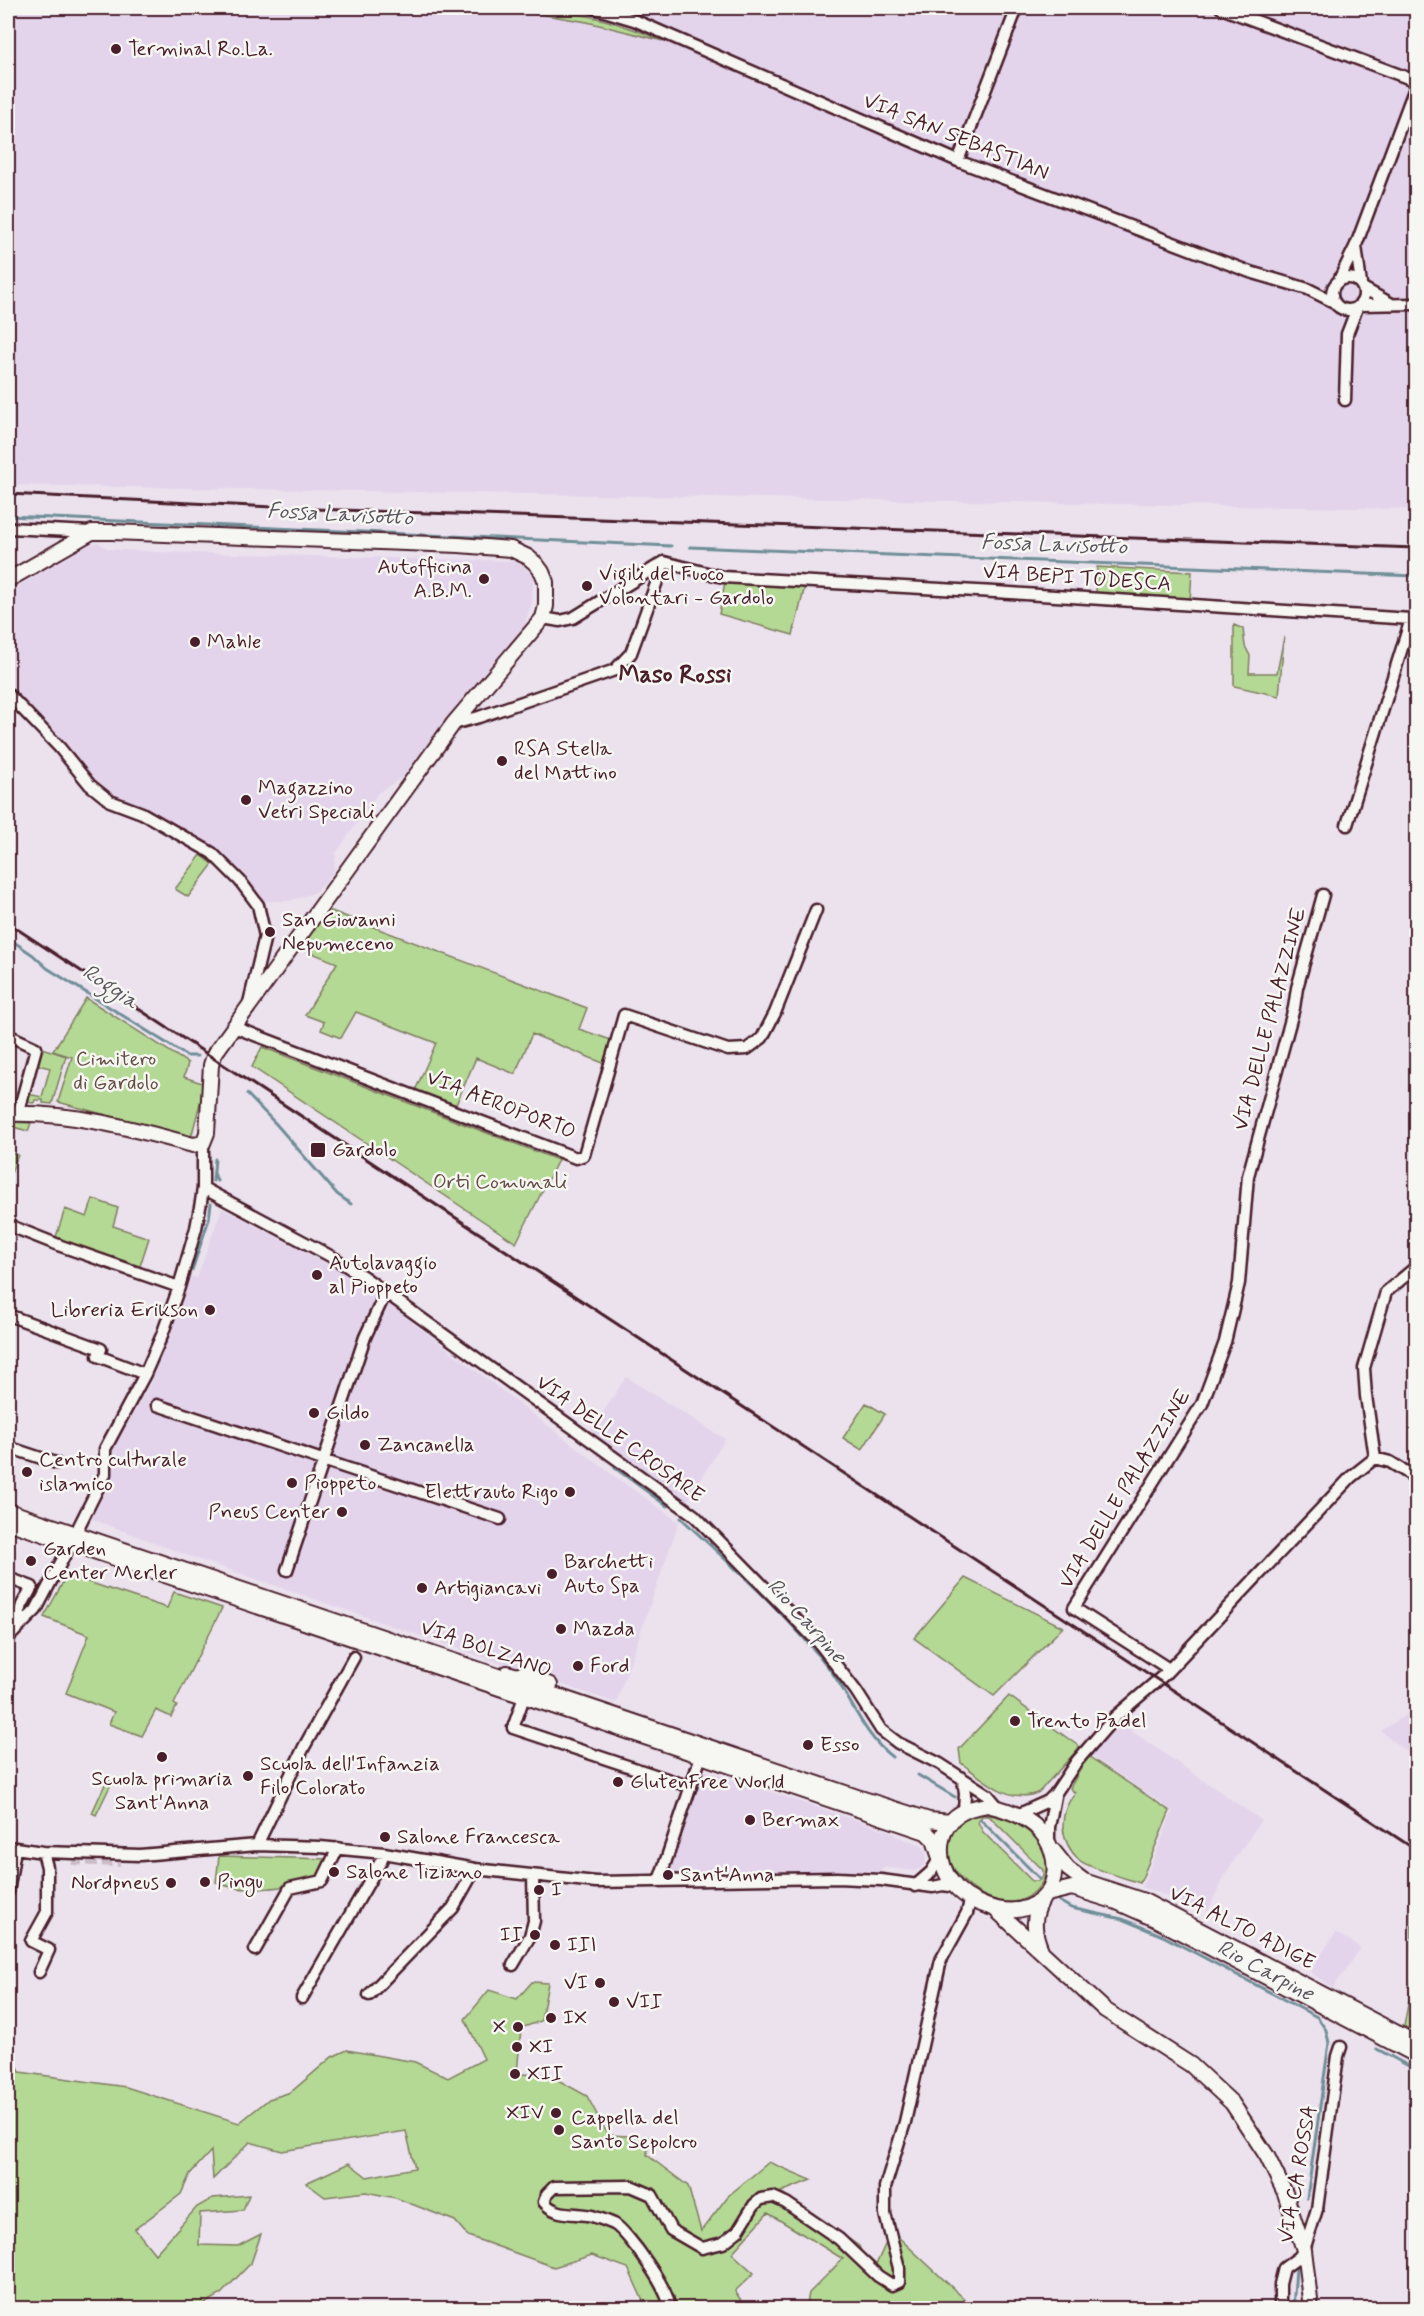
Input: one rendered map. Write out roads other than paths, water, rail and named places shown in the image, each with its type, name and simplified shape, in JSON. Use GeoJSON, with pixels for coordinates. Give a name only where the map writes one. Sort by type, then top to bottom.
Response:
{"type":"FeatureCollection","features":[{"type":"Feature","properties":{"kind":"main road"},"geometry":{"type":"LineString","coordinates":[[8,580],[92,532],[511,549],[528,557],[542,572],[547,593],[543,618],[453,724],[212,1058],[207,1133],[203,1143],[193,1145],[98,1121],[40,1113],[13,1114]]}},
{"type":"Feature","properties":{"kind":"main road","name":"VIA BOLZANO"},"geometry":{"type":"LineString","coordinates":[[8,1511],[443,1656],[454,1654],[518,1676],[528,1671],[536,1679],[599,1702],[619,1717],[929,1820],[951,1822]]}},
{"type":"Feature","properties":{"kind":"main road","name":"VIA BOLZANO"},"geometry":{"type":"LineString","coordinates":[[8,1522],[926,1832],[934,1840],[940,1858]]}},
{"type":"Feature","properties":{"kind":"main road"},"geometry":{"type":"LineString","coordinates":[[799,1789],[813,1802],[863,1820],[866,1824]]}},
{"type":"Feature","properties":{"kind":"main road"},"geometry":{"type":"LineString","coordinates":[[1043,1955],[1035,1936],[1034,1925],[1038,1907],[1045,1896],[1055,1873],[1051,1846],[1039,1829],[1017,1815],[998,1807],[987,1805],[964,1811],[951,1822],[943,1835],[940,1858],[950,1881],[956,1887],[970,1898],[990,1907],[1012,1911],[1035,1904],[1045,1896]]}},
{"type":"Feature","properties":{"kind":"main road","name":"VIA ALTO ADIGE"},"geometry":{"type":"LineString","coordinates":[[1051,1846],[1068,1869],[1084,1881],[1144,1901],[1416,2043]]}},
{"type":"Feature","properties":{"kind":"main road","name":"VIA ALTO ADIGE"},"geometry":{"type":"LineString","coordinates":[[1045,1896],[1072,1888],[1117,1902],[1155,1919],[1416,2055]]}},
{"type":"Feature","properties":{"kind":"main road"},"geometry":{"type":"LineString","coordinates":[[990,1907],[1105,2010],[1191,2065],[1232,2103],[1267,2156],[1285,2193],[1304,2250]]}},
{"type":"Feature","properties":{"kind":"main road","name":"VIA CA ROSSA"},"geometry":{"type":"LineString","coordinates":[[1304,2250],[1311,2308]]}},
{"type":"Feature","properties":{"kind":"street","name":"VIA SAN SEBASTIAN"},"geometry":{"type":"LineString","coordinates":[[594,8],[642,24],[958,161],[1250,272],[1308,289],[1346,310],[1359,306],[1390,303],[1416,304]]}},
{"type":"Feature","properties":{"kind":"street"},"geometry":{"type":"LineString","coordinates":[[958,161],[1017,8]]}},
{"type":"Feature","properties":{"kind":"street"},"geometry":{"type":"LineString","coordinates":[[1221,8],[1416,83],[1356,245],[1332,293],[1347,334]]}},
{"type":"Feature","properties":{"kind":"street"},"geometry":{"type":"LineString","coordinates":[[1345,400],[1347,334],[1364,297],[1356,245]]}},
{"type":"Feature","properties":{"kind":"street","name":"VIA SAN SEBASTIAN"},"geometry":{"type":"LineString","coordinates":[[1308,289],[1353,278],[1390,303]]}},
{"type":"Feature","properties":{"kind":"street"},"geometry":{"type":"LineString","coordinates":[[8,528],[92,532]]}},
{"type":"Feature","properties":{"kind":"street"},"geometry":{"type":"LineString","coordinates":[[543,618],[560,621],[573,618],[664,562]]}},
{"type":"Feature","properties":{"kind":"street"},"geometry":{"type":"LineString","coordinates":[[453,724],[615,670],[631,652],[664,562]]}},
{"type":"Feature","properties":{"kind":"street","name":"VIA BEPI TODESCA"},"geometry":{"type":"LineString","coordinates":[[664,562],[723,577],[1411,619],[1347,825]]}},
{"type":"Feature","properties":{"kind":"street"},"geometry":{"type":"LineString","coordinates":[[8,694],[60,747],[90,785],[110,801],[142,813],[212,853],[240,881],[258,905],[265,936],[248,1008]]}},
{"type":"Feature","properties":{"kind":"street","name":"VIA DELLE PALAZZINE"},"geometry":{"type":"LineString","coordinates":[[1169,1669],[1074,1608],[1202,1404],[1225,1342],[1239,1283],[1248,1176],[1323,895]]}},
{"type":"Feature","properties":{"kind":"street","name":"VIA AEROPORTO"},"geometry":{"type":"LineString","coordinates":[[234,1027],[576,1158],[584,1155],[624,1015],[728,1050],[747,1049],[762,1038],[775,1013],[816,910]]}},
{"type":"Feature","properties":{"kind":"street"},"geometry":{"type":"LineString","coordinates":[[8,1035],[36,1048],[13,1114]]}},
{"type":"Feature","properties":{"kind":"street"},"geometry":{"type":"LineString","coordinates":[[79,1526],[105,1474],[105,1449],[145,1374],[179,1287],[196,1228],[203,1188],[203,1143]]}},
{"type":"Feature","properties":{"kind":"street","name":"VIA DELLE CROSARE"},"geometry":{"type":"LineString","coordinates":[[203,1188],[334,1258],[386,1292],[694,1515],[819,1643],[856,1691],[881,1730],[898,1743],[940,1764],[988,1795],[998,1807]]}},
{"type":"Feature","properties":{"kind":"street"},"geometry":{"type":"LineString","coordinates":[[8,1225],[179,1287]]}},
{"type":"Feature","properties":{"kind":"street"},"geometry":{"type":"LineString","coordinates":[[1375,1458],[1364,1368],[1386,1292],[1416,1267]]}},
{"type":"Feature","properties":{"kind":"street"},"geometry":{"type":"LineString","coordinates":[[287,1570],[365,1337],[386,1292]]}},
{"type":"Feature","properties":{"kind":"street"},"geometry":{"type":"LineString","coordinates":[[8,1315],[101,1349],[99,1356],[145,1374]]}},
{"type":"Feature","properties":{"kind":"street"},"geometry":{"type":"LineString","coordinates":[[157,1405],[500,1519]]}},
{"type":"Feature","properties":{"kind":"street"},"geometry":{"type":"LineString","coordinates":[[8,1448],[56,1463]]}},
{"type":"Feature","properties":{"kind":"street"},"geometry":{"type":"LineString","coordinates":[[1017,1815],[1048,1801],[1077,1761],[1115,1717],[1169,1669],[1351,1477],[1375,1458]]}},
{"type":"Feature","properties":{"kind":"street"},"geometry":{"type":"LineString","coordinates":[[1375,1458],[1390,1462],[1416,1478]]}},
{"type":"Feature","properties":{"kind":"street"},"geometry":{"type":"LineString","coordinates":[[11,1634],[36,1610],[67,1551]]}},
{"type":"Feature","properties":{"kind":"street"},"geometry":{"type":"LineString","coordinates":[[8,1578],[32,1587],[11,1634]]}},
{"type":"Feature","properties":{"kind":"street"},"geometry":{"type":"LineString","coordinates":[[257,1845],[304,1747],[354,1657]]}},
{"type":"Feature","properties":{"kind":"street","name":"VIA BOLZANO"},"geometry":{"type":"LineString","coordinates":[[524,1697],[513,1728],[691,1787]]}},
{"type":"Feature","properties":{"kind":"street"},"geometry":{"type":"LineString","coordinates":[[659,1881],[701,1756]]}},
{"type":"Feature","properties":{"kind":"street"},"geometry":{"type":"LineString","coordinates":[[963,1779],[964,1811]]}},
{"type":"Feature","properties":{"kind":"street"},"geometry":{"type":"LineString","coordinates":[[1051,1846],[1049,1827],[1055,1794]]}},
{"type":"Feature","properties":{"kind":"street"},"geometry":{"type":"LineString","coordinates":[[8,1892],[10,1852],[140,1855],[257,1845],[338,1848],[384,1853],[475,1869],[596,1882],[837,1878],[881,1880],[915,1886],[956,1887]]}},
{"type":"Feature","properties":{"kind":"street"},"geometry":{"type":"LineString","coordinates":[[255,1950],[290,1888],[322,1881],[338,1848]]}},
{"type":"Feature","properties":{"kind":"street"},"geometry":{"type":"LineString","coordinates":[[39,1972],[49,1950],[31,1941],[47,1912],[47,1867],[43,1851]]}},
{"type":"Feature","properties":{"kind":"street"},"geometry":{"type":"LineString","coordinates":[[302,1998],[384,1853]]}},
{"type":"Feature","properties":{"kind":"street"},"geometry":{"type":"LineString","coordinates":[[915,1886],[931,1872],[940,1858]]}},
{"type":"Feature","properties":{"kind":"street"},"geometry":{"type":"LineString","coordinates":[[369,1995],[453,1908],[475,1869]]}},
{"type":"Feature","properties":{"kind":"street"},"geometry":{"type":"LineString","coordinates":[[513,1965],[530,1936],[534,1921],[533,1876]]}},
{"type":"Feature","properties":{"kind":"street"},"geometry":{"type":"LineString","coordinates":[[669,2308],[670,2303],[665,2288],[616,2225],[590,2215],[558,2212],[548,2208],[544,2202],[547,2194],[554,2187],[632,2186],[652,2195],[671,2230],[702,2248],[723,2243],[738,2231],[754,2205],[761,2199],[773,2197],[786,2203],[839,2239],[892,2285],[899,2282],[899,2268],[885,2214],[885,2187],[905,2122],[941,1960],[967,1913],[970,1898]]}},
{"type":"Feature","properties":{"kind":"street"},"geometry":{"type":"LineString","coordinates":[[967,1913],[990,1907]]}},
{"type":"Feature","properties":{"kind":"street","name":"VIA CA ROSSA"},"geometry":{"type":"LineString","coordinates":[[1304,2250],[1317,2209],[1341,2047]]}},
{"type":"Feature","properties":{"kind":"street"},"geometry":{"type":"LineString","coordinates":[[1280,2308],[1280,2284],[1284,2268],[1299,2258],[1304,2250]]}},
{"type":"Feature","properties":{"kind":"waterway","name":"Fossa Lavisotto"},"geometry":{"type":"LineString","coordinates":[[8,516],[671,546]]}},
{"type":"Feature","properties":{"kind":"waterway","name":"Fossa Lavisotto"},"geometry":{"type":"LineString","coordinates":[[690,547],[1416,576]]}},
{"type":"Feature","properties":{"kind":"waterway","name":"Roggia"},"geometry":{"type":"LineString","coordinates":[[8,938],[47,968],[187,1056],[197,1056]]}},
{"type":"Feature","properties":{"kind":"waterway"},"geometry":{"type":"LineString","coordinates":[[247,1094],[337,1194],[351,1204]]}},
{"type":"Feature","properties":{"kind":"waterway","name":"Roggia"},"geometry":{"type":"LineString","coordinates":[[213,1181],[215,1159]]}},
{"type":"Feature","properties":{"kind":"waterway","name":"Roggia"},"geometry":{"type":"LineString","coordinates":[[214,1173],[217,1181]]}},
{"type":"Feature","properties":{"kind":"waterway","name":"Roggia"},"geometry":{"type":"LineString","coordinates":[[192,1270],[209,1219],[211,1204]]}},
{"type":"Feature","properties":{"kind":"waterway","name":"Rio Carpine"},"geometry":{"type":"LineString","coordinates":[[615,1468],[667,1506]]}},
{"type":"Feature","properties":{"kind":"waterway","name":"Rio Carpine"},"geometry":{"type":"LineString","coordinates":[[681,1518],[795,1628],[837,1679],[873,1737],[892,1757]]}},
{"type":"Feature","properties":{"kind":"waterway","name":"Rio Carpine"},"geometry":{"type":"LineString","coordinates":[[918,1775],[955,1797]]}},
{"type":"Feature","properties":{"kind":"waterway","name":"Rio Carpine"},"geometry":{"type":"LineString","coordinates":[[980,1819],[1040,1879]]}},
{"type":"Feature","properties":{"kind":"waterway","name":"Rio Carpine"},"geometry":{"type":"LineString","coordinates":[[1059,1901],[1071,1908],[1122,1919],[1163,1936],[1317,2017],[1326,2030],[1329,2043],[1307,2198]]}},
{"type":"Feature","properties":{"kind":"waterway"},"geometry":{"type":"LineString","coordinates":[[1377,2049],[1416,2070]]}},
{"type":"Feature","properties":{"kind":"waterway","name":"Rio Carpine"},"geometry":{"type":"LineString","coordinates":[[1293,2308],[1296,2269]]}},
{"type":"Feature","properties":{"kind":"tunnel"},"geometry":{"type":"LineString","coordinates":[[72,1860],[120,1862]]}},
{"type":"Feature","properties":{"kind":"railway"},"geometry":{"type":"LineString","coordinates":[[8,494],[314,509],[1416,548]]}},
{"type":"Feature","properties":{"kind":"railway"},"geometry":{"type":"LineString","coordinates":[[8,923],[1416,1850]]}},
{"type":"Feature","properties":{"kind":"place","name":"Terminal Ro.La."},"geometry":{"type":"Point","coordinates":[116,49]}},
{"type":"Feature","properties":{"kind":"place","name":"Autofficina A.B.M."},"geometry":{"type":"Point","coordinates":[484,579]}},
{"type":"Feature","properties":{"kind":"place","name":"Vigili del Fuoco Volontari - Gardolo"},"geometry":{"type":"Point","coordinates":[587,586]}},
{"type":"Feature","properties":{"kind":"place","name":"Mahle"},"geometry":{"type":"Point","coordinates":[195,642]}},
{"type":"Feature","properties":{"kind":"place","name":"RSA Stella del Mattino"},"geometry":{"type":"Point","coordinates":[502,761]}},
{"type":"Feature","properties":{"kind":"place","name":"Magazzino Vetri Speciali"},"geometry":{"type":"Point","coordinates":[246,800]}},
{"type":"Feature","properties":{"kind":"place","name":"San Giovanni Nepumeceno"},"geometry":{"type":"Point","coordinates":[270,932]}},
{"type":"Feature","properties":{"kind":"place","name":"Gardolo"},"geometry":{"type":"Point","coordinates":[318,1150]}},
{"type":"Feature","properties":{"kind":"place","name":"Autolavaggio al Pioppeto"},"geometry":{"type":"Point","coordinates":[317,1275]}},
{"type":"Feature","properties":{"kind":"place","name":"Libreria Erikson"},"geometry":{"type":"Point","coordinates":[210,1310]}},
{"type":"Feature","properties":{"kind":"place","name":"Gildo"},"geometry":{"type":"Point","coordinates":[314,1413]}},
{"type":"Feature","properties":{"kind":"place","name":"Zancanella"},"geometry":{"type":"Point","coordinates":[365,1445]}},
{"type":"Feature","properties":{"kind":"place","name":"Centro culturale islamico"},"geometry":{"type":"Point","coordinates":[27,1472]}},
{"type":"Feature","properties":{"kind":"place","name":"Pioppeto"},"geometry":{"type":"Point","coordinates":[292,1483]}},
{"type":"Feature","properties":{"kind":"place","name":"Elettrauto Rigo"},"geometry":{"type":"Point","coordinates":[570,1492]}},
{"type":"Feature","properties":{"kind":"place","name":"Pneus Center"},"geometry":{"type":"Point","coordinates":[342,1512]}},
{"type":"Feature","properties":{"kind":"place","name":"Garden Center Merler"},"geometry":{"type":"Point","coordinates":[31,1561]}},
{"type":"Feature","properties":{"kind":"place","name":"Barchetti Auto Spa"},"geometry":{"type":"Point","coordinates":[552,1574]}},
{"type":"Feature","properties":{"kind":"place","name":"Artigiancavi"},"geometry":{"type":"Point","coordinates":[422,1588]}},
{"type":"Feature","properties":{"kind":"place","name":"Mazda"},"geometry":{"type":"Point","coordinates":[561,1629]}},
{"type":"Feature","properties":{"kind":"place","name":"Ford"},"geometry":{"type":"Point","coordinates":[578,1666]}},
{"type":"Feature","properties":{"kind":"place","name":"Trento Padel"},"geometry":{"type":"Point","coordinates":[1015,1721]}},
{"type":"Feature","properties":{"kind":"place","name":"Esso"},"geometry":{"type":"Point","coordinates":[808,1745]}},
{"type":"Feature","properties":{"kind":"place","name":"Scuola primaria Sant'Anna"},"geometry":{"type":"Point","coordinates":[162,1757]}},
{"type":"Feature","properties":{"kind":"place","name":"Scuola dell'Infanzia Filo Colorato"},"geometry":{"type":"Point","coordinates":[248,1776]}},
{"type":"Feature","properties":{"kind":"place","name":"GlutenFree World"},"geometry":{"type":"Point","coordinates":[618,1782]}},
{"type":"Feature","properties":{"kind":"place","name":"Bermax"},"geometry":{"type":"Point","coordinates":[750,1820]}},
{"type":"Feature","properties":{"kind":"place","name":"Salone Francesca"},"geometry":{"type":"Point","coordinates":[385,1837]}},
{"type":"Feature","properties":{"kind":"place","name":"Salone Tiziano"},"geometry":{"type":"Point","coordinates":[334,1872]}},
{"type":"Feature","properties":{"kind":"place","name":"Sant'Anna"},"geometry":{"type":"Point","coordinates":[668,1875]}},
{"type":"Feature","properties":{"kind":"place","name":"Pingu"},"geometry":{"type":"Point","coordinates":[205,1882]}},
{"type":"Feature","properties":{"kind":"place","name":"Nordpneus"},"geometry":{"type":"Point","coordinates":[171,1883]}},
{"type":"Feature","properties":{"kind":"place","name":"I"},"geometry":{"type":"Point","coordinates":[539,1890]}},
{"type":"Feature","properties":{"kind":"place","name":"II"},"geometry":{"type":"Point","coordinates":[535,1935]}},
{"type":"Feature","properties":{"kind":"place","name":"III"},"geometry":{"type":"Point","coordinates":[555,1945]}},
{"type":"Feature","properties":{"kind":"place","name":"VI"},"geometry":{"type":"Point","coordinates":[600,1983]}},
{"type":"Feature","properties":{"kind":"place","name":"VII"},"geometry":{"type":"Point","coordinates":[614,2002]}},
{"type":"Feature","properties":{"kind":"place","name":"IX"},"geometry":{"type":"Point","coordinates":[551,2018]}},
{"type":"Feature","properties":{"kind":"place","name":"X"},"geometry":{"type":"Point","coordinates":[518,2027]}},
{"type":"Feature","properties":{"kind":"place","name":"XI"},"geometry":{"type":"Point","coordinates":[517,2047]}},
{"type":"Feature","properties":{"kind":"place","name":"XII"},"geometry":{"type":"Point","coordinates":[515,2074]}},
{"type":"Feature","properties":{"kind":"place","name":"XIV"},"geometry":{"type":"Point","coordinates":[556,2113]}},
{"type":"Feature","properties":{"kind":"place","name":"Cappella del Santo Sepolcro"},"geometry":{"type":"Point","coordinates":[559,2130]}},
{"type":"Feature","properties":{"kind":"district","name":"Maso Rossi"},"geometry":{"type":"Point","coordinates":[675,675]}},
{"type":"Feature","properties":{"kind":"park label","name":"Cimitero di Gardolo"},"geometry":{"type":"Point","coordinates":[116,1071]}},
{"type":"Feature","properties":{"kind":"park label","name":"Orti Comunali"},"geometry":{"type":"Point","coordinates":[500,1182]}}]}
